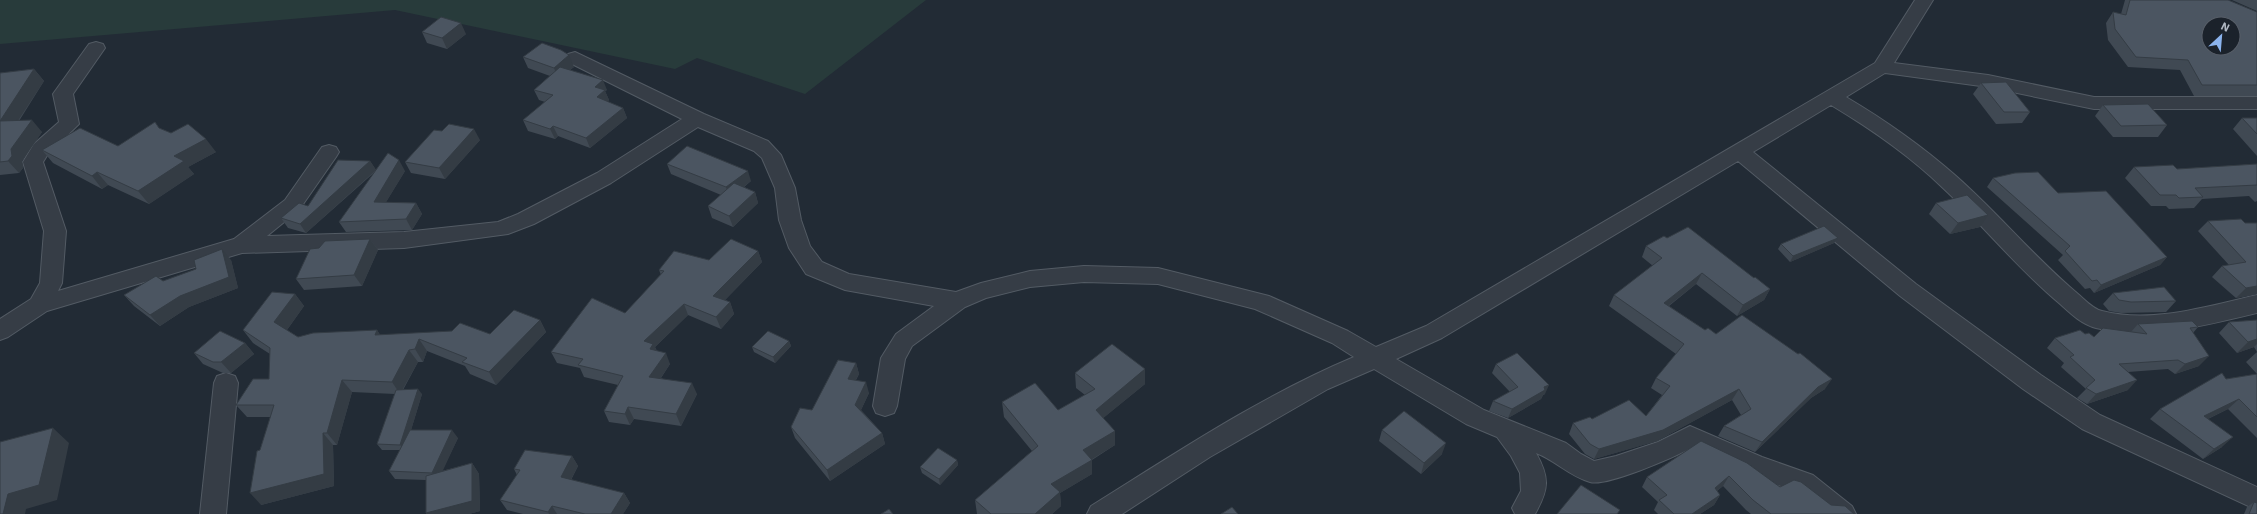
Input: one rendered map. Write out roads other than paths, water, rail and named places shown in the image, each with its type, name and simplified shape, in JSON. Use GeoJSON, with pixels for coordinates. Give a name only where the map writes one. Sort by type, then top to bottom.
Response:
{"type":"FeatureCollection","features":[{"type":"Feature","properties":{"kind":"street"},"geometry":{"type":"LineString","coordinates":[[1100,514],[1201,450],[1319,382],[1434,332],[1739,151],[1833,98],[1882,67],[1924,0]]}},
{"type":"Feature","properties":{"kind":"street"},"geometry":{"type":"LineString","coordinates":[[39,306],[51,283],[55,231],[34,162],[42,149],[69,124],[63,94],[96,48]]}},
{"type":"Feature","properties":{"kind":"street"},"geometry":{"type":"LineString","coordinates":[[575,58],[697,119],[761,146],[771,155],[785,188],[790,220],[800,248],[814,268],[844,282],[958,301]]}},
{"type":"Feature","properties":{"kind":"street"},"geometry":{"type":"LineString","coordinates":[[1882,67],[1988,81],[2094,103],[2257,103]]}},
{"type":"Feature","properties":{"kind":"street"},"geometry":{"type":"LineString","coordinates":[[1833,98],[1892,134],[1923,158],[1950,182],[2062,294],[2093,318],[2114,323],[2162,321],[2257,304]]}},
{"type":"Feature","properties":{"kind":"street"},"geometry":{"type":"LineString","coordinates":[[0,330],[39,306],[242,245],[404,240],[500,229],[526,219],[604,178],[697,119]]}},
{"type":"Feature","properties":{"kind":"street"},"geometry":{"type":"LineString","coordinates":[[1739,151],[1908,290],[2032,382],[2091,422],[2257,499]]}},
{"type":"Feature","properties":{"kind":"street"},"geometry":{"type":"LineString","coordinates":[[242,245],[292,205],[329,152]]}},
{"type":"Feature","properties":{"kind":"street"},"geometry":{"type":"LineString","coordinates":[[886,406],[892,358],[904,340],[958,301],[981,291],[1030,279],[1084,274],[1158,276],[1261,302],[1340,337],[1475,417],[1504,427],[1557,450],[1572,462],[1592,472],[1616,467],[1666,450],[1690,436],[1752,465],[1804,483],[1843,514]]}},
{"type":"Feature","properties":{"kind":"street"},"geometry":{"type":"LineString","coordinates":[[212,514],[226,383]]}},
{"type":"Feature","properties":{"kind":"street"},"geometry":{"type":"LineString","coordinates":[[1504,427],[1522,450],[1531,471],[1534,488],[1525,508]]}}]}
